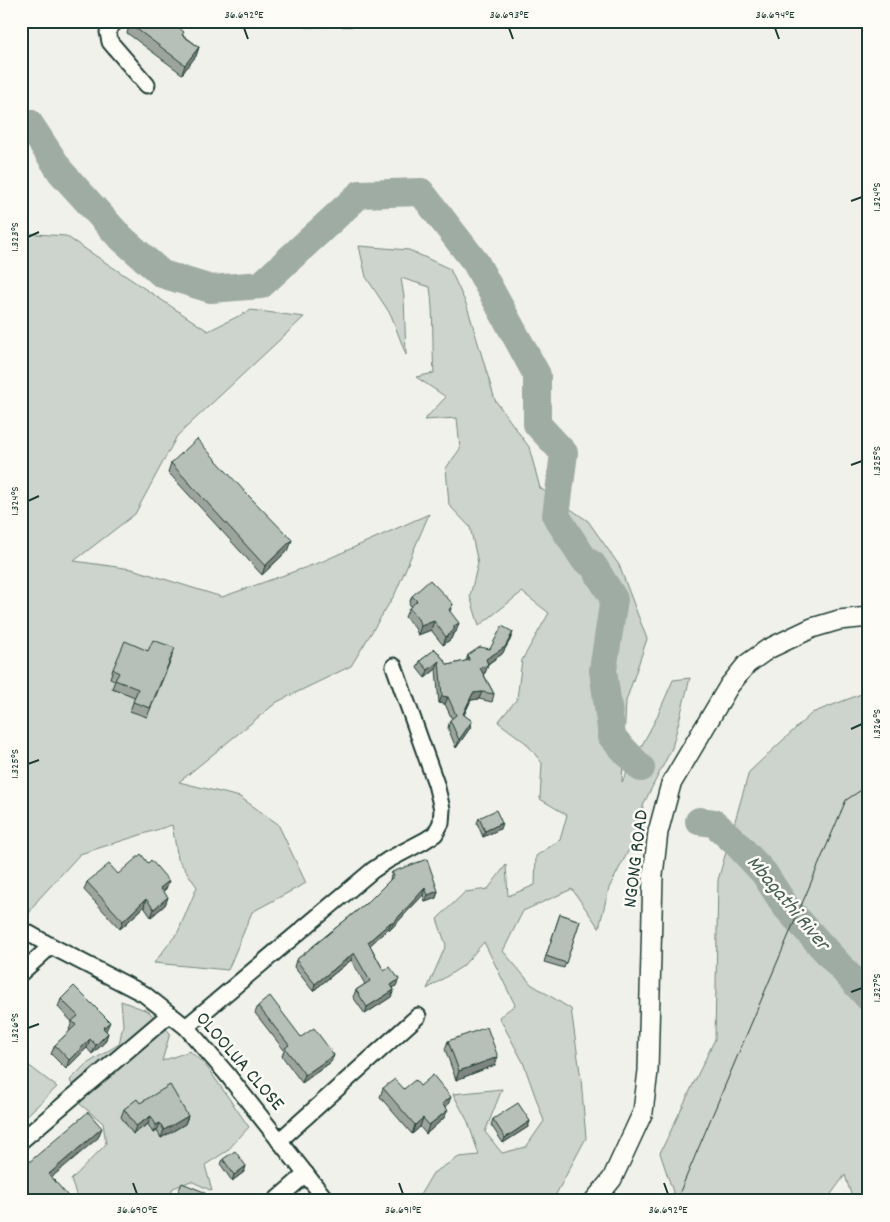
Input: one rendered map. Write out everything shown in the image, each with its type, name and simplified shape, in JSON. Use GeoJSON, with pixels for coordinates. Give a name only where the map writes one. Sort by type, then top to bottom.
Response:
{"type":"FeatureCollection","features":[{"type":"Feature","properties":{"kind":"main road","name":"NGONG ROAD"},"geometry":{"type":"LineString","coordinates":[[594,1201],[612,1179],[643,1112],[648,1071],[653,875],[658,832],[671,784],[729,686],[748,664],[768,649],[812,628],[839,620],[869,618]]}},
{"type":"Feature","properties":{"kind":"street"},"geometry":{"type":"LineString","coordinates":[[116,21],[108,32],[110,42],[147,85]]}},
{"type":"Feature","properties":{"kind":"street"},"geometry":{"type":"LineString","coordinates":[[186,1027],[373,870],[435,834],[441,823],[442,809],[436,784],[394,666]]}},
{"type":"Feature","properties":{"kind":"street","name":"OLOOLUA CLOSE"},"geometry":{"type":"LineString","coordinates":[[21,929],[144,994],[186,1027],[226,1073],[327,1201]]}},
{"type":"Feature","properties":{"kind":"street"},"geometry":{"type":"LineString","coordinates":[[21,973],[51,946]]}},
{"type":"Feature","properties":{"kind":"street"},"geometry":{"type":"LineString","coordinates":[[21,1141],[170,1014]]}},
{"type":"Feature","properties":{"kind":"street"},"geometry":{"type":"LineString","coordinates":[[279,1140],[418,1016]]}},
{"type":"Feature","properties":{"kind":"street"},"geometry":{"type":"LineString","coordinates":[[275,1201],[306,1174]]}},
{"type":"Feature","properties":{"kind":"shaded area"},"geometry":{"type":"Polygon","coordinates":[[[21,233],[66,236],[208,331],[251,310],[304,317],[177,436],[135,514],[74,561],[132,569],[222,597],[321,562],[429,514],[395,594],[351,666],[277,702],[179,782],[240,797],[278,824],[306,883],[252,912],[228,970],[154,963],[178,932],[197,887],[178,859],[172,825],[80,854],[37,901],[21,926],[21,233]]]}},
{"type":"Feature","properties":{"kind":"shaded area"},"geometry":{"type":"Polygon","coordinates":[[[359,246],[409,250],[450,269],[467,306],[495,400],[529,447],[540,488],[588,521],[619,565],[647,639],[626,701],[622,782],[656,719],[673,680],[690,678],[672,748],[644,803],[634,840],[609,888],[599,928],[572,889],[523,911],[503,951],[531,984],[571,1009],[581,1079],[586,1138],[554,1198],[549,1201],[392,1201],[383,1197],[420,1195],[433,1173],[459,1157],[479,1155],[468,1122],[453,1094],[502,1089],[485,1132],[502,1153],[526,1147],[544,1121],[523,1062],[499,1017],[515,1005],[484,942],[463,966],[427,989],[446,945],[437,919],[465,892],[488,889],[506,865],[508,896],[535,885],[536,856],[560,840],[567,815],[540,799],[542,763],[526,743],[498,722],[517,699],[522,660],[549,613],[522,592],[479,626],[470,596],[478,563],[470,527],[449,505],[446,468],[460,449],[457,418],[424,420],[446,397],[416,377],[434,373],[430,287],[401,278],[404,297],[406,355],[391,315],[366,277],[359,246]]]}},
{"type":"Feature","properties":{"kind":"shaded area"},"geometry":{"type":"Polygon","coordinates":[[[869,691],[869,1201],[853,1201],[845,1175],[826,1201],[676,1201],[660,1153],[715,1039],[718,880],[749,772],[812,713],[869,691]]]}},
{"type":"Feature","properties":{"kind":"shaded area"},"geometry":{"type":"Polygon","coordinates":[[[121,1001],[148,1011],[170,1033],[162,1061],[190,1051],[207,1067],[249,1127],[227,1151],[205,1165],[212,1191],[191,1181],[173,1188],[167,1201],[83,1201],[76,1194],[71,1180],[106,1144],[103,1123],[80,1104],[70,1080],[85,1065],[119,1044],[123,1025],[121,1001]]]}},
{"type":"Feature","properties":{"kind":"shaded area"},"geometry":{"type":"Polygon","coordinates":[[[21,1061],[57,1087],[21,1121],[21,1061]]]}},
{"type":"Feature","properties":{"kind":"building"},"geometry":{"type":"Polygon","coordinates":[[[132,21],[164,21],[168,24],[171,21],[184,32],[182,35],[199,47],[185,65],[130,24],[132,21]]]}},
{"type":"Feature","properties":{"kind":"building"},"geometry":{"type":"Polygon","coordinates":[[[197,439],[292,540],[265,566],[171,463],[197,439]]]}},
{"type":"Feature","properties":{"kind":"building"},"geometry":{"type":"Polygon","coordinates":[[[430,580],[453,604],[449,610],[459,623],[454,626],[454,630],[446,637],[434,621],[421,626],[409,608],[417,601],[412,596],[430,580]]]}},
{"type":"Feature","properties":{"kind":"building"},"geometry":{"type":"Polygon","coordinates":[[[502,626],[513,632],[505,647],[486,659],[488,665],[480,668],[494,694],[473,693],[463,714],[472,721],[459,740],[450,720],[456,715],[448,697],[442,696],[439,661],[428,670],[420,661],[435,649],[448,665],[469,660],[468,655],[480,647],[490,649],[502,626]]]}},
{"type":"Feature","properties":{"kind":"building"},"geometry":{"type":"Polygon","coordinates":[[[153,640],[175,648],[150,708],[133,702],[138,689],[115,680],[119,673],[113,669],[125,641],[148,651],[153,640]]]}},
{"type":"Feature","properties":{"kind":"building"},"geometry":{"type":"Polygon","coordinates":[[[496,810],[502,823],[485,831],[479,818],[496,810]]]}},
{"type":"Feature","properties":{"kind":"building"},"geometry":{"type":"Polygon","coordinates":[[[141,854],[148,863],[151,860],[169,881],[160,888],[168,897],[154,909],[146,899],[123,921],[87,882],[109,864],[118,874],[141,854]]]}},
{"type":"Feature","properties":{"kind":"building"},"geometry":{"type":"Polygon","coordinates":[[[427,859],[438,891],[428,895],[425,888],[393,923],[391,922],[368,942],[384,971],[390,967],[399,979],[391,985],[394,990],[367,1007],[356,990],[370,981],[354,953],[315,984],[296,960],[369,901],[394,876],[392,872],[427,859]]]}},
{"type":"Feature","properties":{"kind":"building"},"geometry":{"type":"Polygon","coordinates":[[[560,914],[580,921],[566,963],[546,956],[560,914]]]}},
{"type":"Feature","properties":{"kind":"building"},"geometry":{"type":"Polygon","coordinates":[[[74,986],[110,1022],[103,1028],[108,1033],[96,1045],[90,1039],[69,1060],[55,1045],[76,1025],[72,1021],[78,1016],[61,999],[74,986]]]}},
{"type":"Feature","properties":{"kind":"building"},"geometry":{"type":"Polygon","coordinates":[[[270,996],[301,1037],[314,1028],[334,1055],[305,1075],[285,1048],[289,1045],[258,1006],[270,996]]]}},
{"type":"Feature","properties":{"kind":"building"},"geometry":{"type":"Polygon","coordinates":[[[487,1027],[498,1057],[459,1071],[448,1041],[487,1027]]]}},
{"type":"Feature","properties":{"kind":"building"},"geometry":{"type":"Polygon","coordinates":[[[433,1075],[451,1097],[442,1104],[448,1110],[429,1125],[423,1118],[415,1125],[383,1088],[395,1079],[404,1089],[415,1080],[420,1086],[433,1075]]]}},
{"type":"Feature","properties":{"kind":"building"},"geometry":{"type":"Polygon","coordinates":[[[170,1085],[188,1116],[164,1130],[160,1123],[156,1125],[151,1116],[136,1126],[124,1109],[137,1099],[140,1103],[170,1085]]]}},
{"type":"Feature","properties":{"kind":"building"},"geometry":{"type":"Polygon","coordinates":[[[518,1103],[530,1121],[505,1138],[493,1119],[518,1103]]]}},
{"type":"Feature","properties":{"kind":"building"},"geometry":{"type":"Polygon","coordinates":[[[88,1112],[102,1128],[49,1174],[72,1201],[25,1201],[21,1197],[21,1169],[88,1112]]]}},
{"type":"Feature","properties":{"kind":"building"},"geometry":{"type":"Polygon","coordinates":[[[235,1151],[246,1166],[234,1175],[223,1159],[235,1151]]]}},
{"type":"Feature","properties":{"kind":"building"},"geometry":{"type":"Polygon","coordinates":[[[182,1183],[204,1192],[211,1201],[174,1201],[182,1183]]]}},
{"type":"Feature","properties":{"kind":"waterway"},"geometry":{"type":"LineString","coordinates":[[21,123],[29,123],[61,172],[118,235],[162,274],[211,289],[261,285],[360,194],[421,192],[476,263],[537,375],[537,424],[564,453],[556,516],[584,559],[593,565],[614,599],[603,670],[612,737],[641,768]]}},
{"type":"Feature","properties":{"kind":"waterway","name":"Mbagathi River"},"geometry":{"type":"LineString","coordinates":[[699,821],[714,823],[735,842],[764,873],[786,907],[869,998]]}},
{"type":"Feature","properties":{"kind":"tram line"},"geometry":{"type":"LineString","coordinates":[[676,1201],[846,800],[869,785]]}}]}
